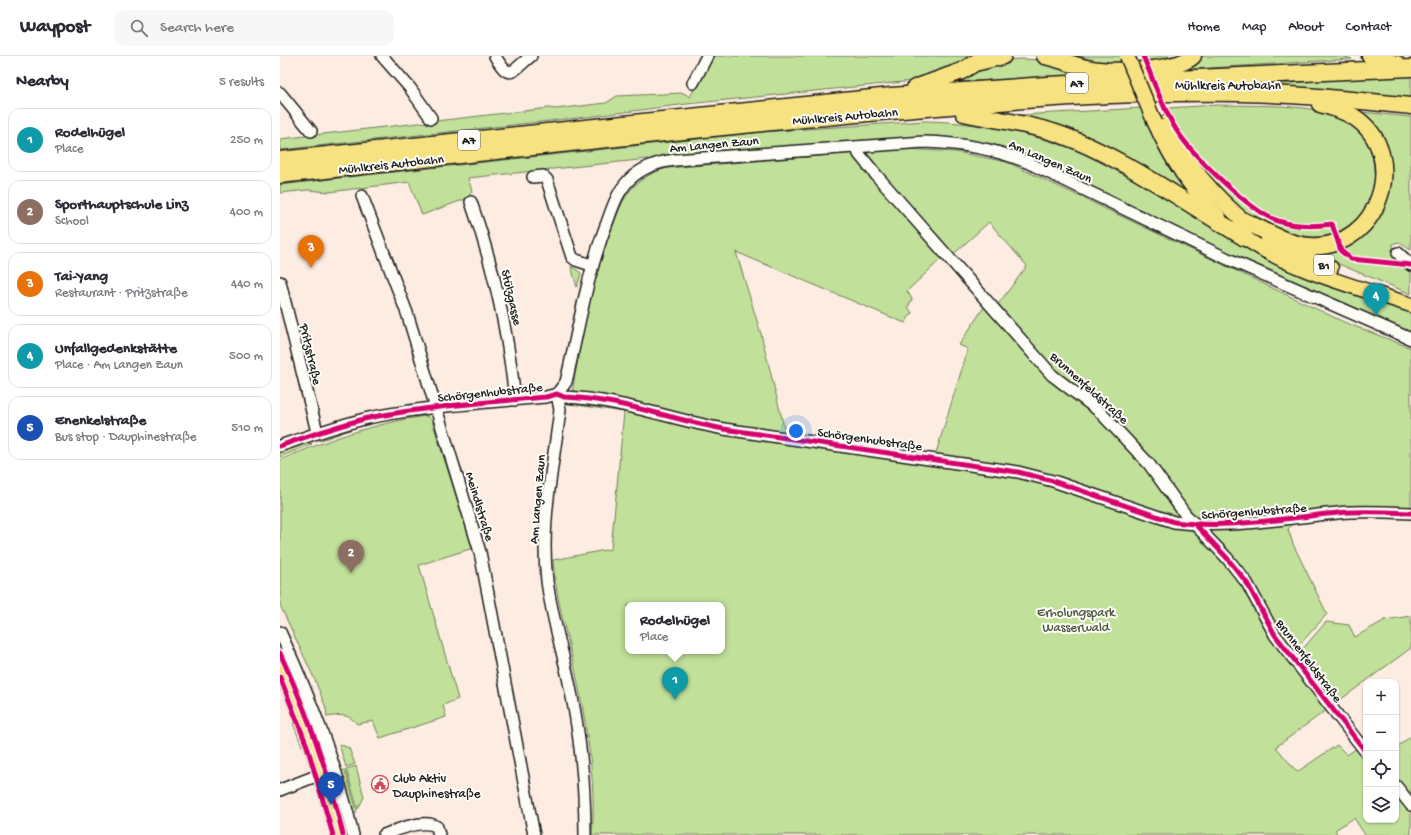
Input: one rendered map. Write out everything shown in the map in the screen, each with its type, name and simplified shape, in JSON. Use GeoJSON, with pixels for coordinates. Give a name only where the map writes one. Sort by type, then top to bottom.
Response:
{"type":"FeatureCollection","features":[{"type":"Feature","properties":{"kind":"highway"},"geometry":{"type":"LineString","coordinates":[[891,96],[945,78],[983,59],[1003,56]]}},
{"type":"Feature","properties":{"kind":"highway"},"geometry":{"type":"LineString","coordinates":[[1045,56],[1087,68],[1118,70],[1178,65],[1193,56]]}},
{"type":"Feature","properties":{"kind":"highway"},"geometry":{"type":"LineString","coordinates":[[1370,56],[1411,67]]}},
{"type":"Feature","properties":{"kind":"highway","name":"Mühlkreis Autobahn"},"geometry":{"type":"LineString","coordinates":[[280,160],[675,117],[891,96],[1047,85],[1411,67]]}},
{"type":"Feature","properties":{"kind":"highway","name":"Mühlkreis Autobahn"},"geometry":{"type":"LineString","coordinates":[[280,175],[714,128],[900,110],[1032,101],[1149,94],[1292,95],[1411,106]]}},
{"type":"Feature","properties":{"kind":"highway"},"geometry":{"type":"LineString","coordinates":[[900,110],[930,115],[1171,101],[1235,100],[1304,103],[1332,107],[1347,113],[1360,122],[1372,135],[1380,152],[1383,165],[1383,187],[1371,216],[1352,235],[1343,241],[1327,245],[1302,245],[1279,239],[1242,220]]}},
{"type":"Feature","properties":{"kind":"highway"},"geometry":{"type":"LineString","coordinates":[[964,113],[1037,127],[1076,141],[1133,170],[1245,238]]}},
{"type":"Feature","properties":{"kind":"main road","name":"B1"},"geometry":{"type":"LineString","coordinates":[[1127,56],[1160,123],[1174,140],[1192,167],[1210,190],[1258,234],[1279,246],[1411,301]]}},
{"type":"Feature","properties":{"kind":"main road","name":"B1"},"geometry":{"type":"LineString","coordinates":[[1137,56],[1160,123],[1179,170],[1190,186],[1221,219],[1245,238],[1290,262],[1411,305]]}},
{"type":"Feature","properties":{"kind":"main road"},"geometry":{"type":"LineString","coordinates":[[280,666],[296,702],[321,774],[338,835]]}},
{"type":"Feature","properties":{"kind":"street"},"geometry":{"type":"LineString","coordinates":[[382,56],[410,88],[431,118]]}},
{"type":"Feature","properties":{"kind":"street"},"geometry":{"type":"LineString","coordinates":[[495,56],[504,70],[508,72],[512,71],[531,56]]}},
{"type":"Feature","properties":{"kind":"street"},"geometry":{"type":"LineString","coordinates":[[693,83],[707,56]]}},
{"type":"Feature","properties":{"kind":"street"},"geometry":{"type":"LineString","coordinates":[[280,93],[311,131]]}},
{"type":"Feature","properties":{"kind":"street","name":"Am Langen Zaun"},"geometry":{"type":"LineString","coordinates":[[585,835],[582,774],[577,729],[571,692],[549,593],[546,569],[546,516],[560,410],[557,394],[564,387],[566,382],[591,265],[620,193],[629,181],[649,166],[675,160],[858,150],[906,142],[940,142],[977,147],[1015,157],[1270,278],[1411,339]]}},
{"type":"Feature","properties":{"kind":"street","name":"Brunnenfeldstraße"},"geometry":{"type":"LineString","coordinates":[[858,150],[1052,376],[1098,411],[1149,464],[1195,524],[1247,582],[1275,635],[1365,751]]}},
{"type":"Feature","properties":{"kind":"street"},"geometry":{"type":"LineString","coordinates":[[533,177],[543,176],[547,180],[572,257],[576,260],[591,265]]}},
{"type":"Feature","properties":{"kind":"street","name":"Meindlstraße"},"geometry":{"type":"LineString","coordinates":[[362,196],[395,279],[480,552],[534,835]]}},
{"type":"Feature","properties":{"kind":"street","name":"Stülzgasse"},"geometry":{"type":"LineString","coordinates":[[471,202],[490,258],[500,297],[515,400]]}},
{"type":"Feature","properties":{"kind":"street"},"geometry":{"type":"LineString","coordinates":[[1398,253],[1411,265]]}},
{"type":"Feature","properties":{"kind":"street","name":"Pritzstraße"},"geometry":{"type":"LineString","coordinates":[[280,282],[317,432]]}},
{"type":"Feature","properties":{"kind":"street","name":"Schörgenhubstraße"},"geometry":{"type":"LineString","coordinates":[[280,446],[317,432],[374,417],[436,408],[546,397],[557,394],[564,397],[614,402],[683,421],[724,429],[864,448],[1018,472],[1053,481],[1174,522],[1220,525],[1294,520],[1349,512],[1411,512]]}},
{"type":"Feature","properties":{"kind":"street"},"geometry":{"type":"LineString","coordinates":[[280,632],[324,736],[347,810],[353,835]]}},
{"type":"Feature","properties":{"kind":"street"},"geometry":{"type":"LineString","coordinates":[[280,790],[321,774]]}},
{"type":"Feature","properties":{"kind":"street"},"geometry":{"type":"LineString","coordinates":[[1397,787],[1411,805]]}},
{"type":"Feature","properties":{"kind":"street"},"geometry":{"type":"LineString","coordinates":[[384,835],[406,826],[430,824],[437,827],[439,835]]}},
{"type":"Feature","properties":{"kind":"green space"},"geometry":{"type":"Polygon","coordinates":[[[711,56],[971,56],[953,67],[913,81],[687,104],[586,117],[280,150],[280,139],[549,108],[556,109],[606,103],[617,96],[684,93],[690,97],[711,56]]]}},
{"type":"Feature","properties":{"kind":"green space"},"geometry":{"type":"Polygon","coordinates":[[[1058,56],[1121,56],[1124,65],[1115,66],[1058,56]]]}},
{"type":"Feature","properties":{"kind":"green space"},"geometry":{"type":"Polygon","coordinates":[[[1145,56],[1185,56],[1149,65],[1145,56]]]}},
{"type":"Feature","properties":{"kind":"green space"},"geometry":{"type":"Polygon","coordinates":[[[1202,56],[1342,56],[1352,59],[1180,70],[1195,62],[1202,56]]]}},
{"type":"Feature","properties":{"kind":"green space"},"geometry":{"type":"Polygon","coordinates":[[[1001,60],[1041,60],[1100,74],[941,83],[1001,60]]]}},
{"type":"Feature","properties":{"kind":"green space"},"geometry":{"type":"Polygon","coordinates":[[[1400,73],[1411,76],[1411,100],[1238,88],[1400,73]]]}},
{"type":"Feature","properties":{"kind":"green space"},"geometry":{"type":"Polygon","coordinates":[[[1217,105],[1278,106],[1310,109],[1337,116],[1350,123],[1365,140],[1369,147],[1373,161],[1375,178],[1374,186],[1370,201],[1366,208],[1354,221],[1338,232],[1320,237],[1301,236],[1282,231],[1263,223],[1245,212],[1229,200],[1216,187],[1196,162],[1179,136],[1167,108],[1217,105]]]}},
{"type":"Feature","properties":{"kind":"green space"},"geometry":{"type":"Polygon","coordinates":[[[1142,108],[1199,205],[1003,116],[1142,108]]]}},
{"type":"Feature","properties":{"kind":"green space"},"geometry":{"type":"Polygon","coordinates":[[[1361,112],[1411,117],[1411,250],[1398,242],[1393,244],[1393,249],[1396,256],[1411,271],[1411,294],[1329,260],[1329,249],[1342,246],[1387,183],[1360,116],[1361,112]]]}},
{"type":"Feature","properties":{"kind":"green space"},"geometry":{"type":"Polygon","coordinates":[[[925,121],[984,126],[1023,134],[1080,151],[1385,303],[1411,313],[1411,335],[1263,270],[1093,189],[949,140],[654,161],[648,159],[468,178],[472,191],[468,198],[422,215],[409,182],[329,192],[308,190],[280,193],[280,185],[339,178],[762,132],[925,121]]]}},
{"type":"Feature","properties":{"kind":"green space","name":"Erholungspark Wasserwald"},"geometry":{"type":"Polygon","coordinates":[[[906,149],[956,152],[1007,162],[1344,322],[1411,348],[1411,514],[1354,514],[1294,523],[1288,529],[1293,544],[1327,614],[1293,652],[1294,659],[1326,622],[1349,625],[1355,637],[1385,620],[1411,616],[1411,648],[1369,679],[1363,679],[1363,683],[1276,747],[1297,772],[1337,745],[1347,755],[1357,748],[1363,755],[1363,823],[1399,823],[1399,796],[1411,810],[1411,835],[1365,835],[1354,818],[1335,830],[1338,835],[592,835],[593,801],[587,732],[578,681],[561,612],[553,560],[611,549],[624,412],[570,404],[582,336],[592,291],[605,247],[619,209],[628,193],[641,180],[651,174],[668,168],[906,149]],[[989,222],[956,252],[942,258],[907,291],[912,299],[908,307],[912,313],[905,323],[736,252],[761,334],[786,435],[935,456],[968,349],[959,345],[984,307],[987,304],[996,307],[1027,266],[989,222]]]}},
{"type":"Feature","properties":{"kind":"green space"},"geometry":{"type":"Polygon","coordinates":[[[571,266],[581,273],[577,287],[571,266]]]}},
{"type":"Feature","properties":{"kind":"green space"},"geometry":{"type":"Polygon","coordinates":[[[425,416],[432,421],[473,548],[419,565],[458,699],[443,705],[446,717],[380,738],[373,721],[357,724],[354,720],[347,716],[340,715],[327,717],[326,708],[315,680],[280,605],[280,460],[316,445],[351,433],[387,423],[425,416]]]}},
{"type":"Feature","properties":{"kind":"green space"},"geometry":{"type":"Polygon","coordinates":[[[348,428],[350,430],[319,441],[320,438],[348,428]]]}},
{"type":"Feature","properties":{"kind":"green space"},"geometry":{"type":"Polygon","coordinates":[[[307,442],[312,444],[280,457],[280,452],[307,442]]]}},
{"type":"Feature","properties":{"kind":"green space"},"geometry":{"type":"Polygon","coordinates":[[[280,641],[319,734],[342,806],[347,831],[344,826],[339,802],[336,803],[322,756],[280,652],[280,641]]]}},
{"type":"Feature","properties":{"kind":"green space"},"geometry":{"type":"Polygon","coordinates":[[[297,722],[305,746],[302,746],[293,723],[297,722]]]}},
{"type":"Feature","properties":{"kind":"green space"},"geometry":{"type":"Polygon","coordinates":[[[1411,736],[1411,799],[1399,785],[1399,746],[1411,736]]]}},
{"type":"Feature","properties":{"kind":"green space"},"geometry":{"type":"Polygon","coordinates":[[[339,744],[349,748],[355,764],[346,767],[339,744]]]}},
{"type":"Feature","properties":{"kind":"green space"},"geometry":{"type":"Polygon","coordinates":[[[356,766],[364,797],[358,809],[346,769],[356,766]]]}},
{"type":"Feature","properties":{"kind":"green space"},"geometry":{"type":"Polygon","coordinates":[[[345,770],[357,811],[354,815],[352,815],[339,771],[345,770]]]}},
{"type":"Feature","properties":{"kind":"cycle path"},"geometry":{"type":"LineString","coordinates":[[1143,56],[1165,109],[1181,137],[1206,165],[1236,194],[1252,206],[1278,221],[1305,226],[1332,224],[1341,251],[1351,259],[1411,265]]}},
{"type":"Feature","properties":{"kind":"cycle path"},"geometry":{"type":"LineString","coordinates":[[280,446],[338,426],[394,413],[437,407],[546,397],[557,394],[564,397],[605,401],[625,405],[724,429],[1018,472],[1053,481],[1174,522],[1219,524],[1262,522],[1350,512],[1411,513]]}},
{"type":"Feature","properties":{"kind":"cycle path"},"geometry":{"type":"LineString","coordinates":[[1195,524],[1227,558],[1247,583],[1275,635],[1365,751]]}},
{"type":"Feature","properties":{"kind":"cycle path"},"geometry":{"type":"LineString","coordinates":[[280,653],[299,697],[324,765],[343,835]]}},
{"type":"Feature","properties":{"kind":"cycle path"},"geometry":{"type":"LineString","coordinates":[[280,677],[307,746],[333,835]]}},
{"type":"Feature","properties":{"kind":"place","name":"Tai-Yang"},"geometry":{"type":"Point","coordinates":[311,268]}},
{"type":"Feature","properties":{"kind":"place","name":"Unfallgedenkstätte"},"geometry":{"type":"Point","coordinates":[1376,316]}},
{"type":"Feature","properties":{"kind":"place","name":"Sporthauptschule Linz"},"geometry":{"type":"Point","coordinates":[351,573]}},
{"type":"Feature","properties":{"kind":"place","name":"Rodelhügel"},"geometry":{"type":"Point","coordinates":[675,700]}},
{"type":"Feature","properties":{"kind":"place","name":"Club Aktiv Dauphinestraße"},"geometry":{"type":"Point","coordinates":[380,784]}},
{"type":"Feature","properties":{"kind":"place","name":"Enenkelstraße"},"geometry":{"type":"Point","coordinates":[331,805]}}]}
